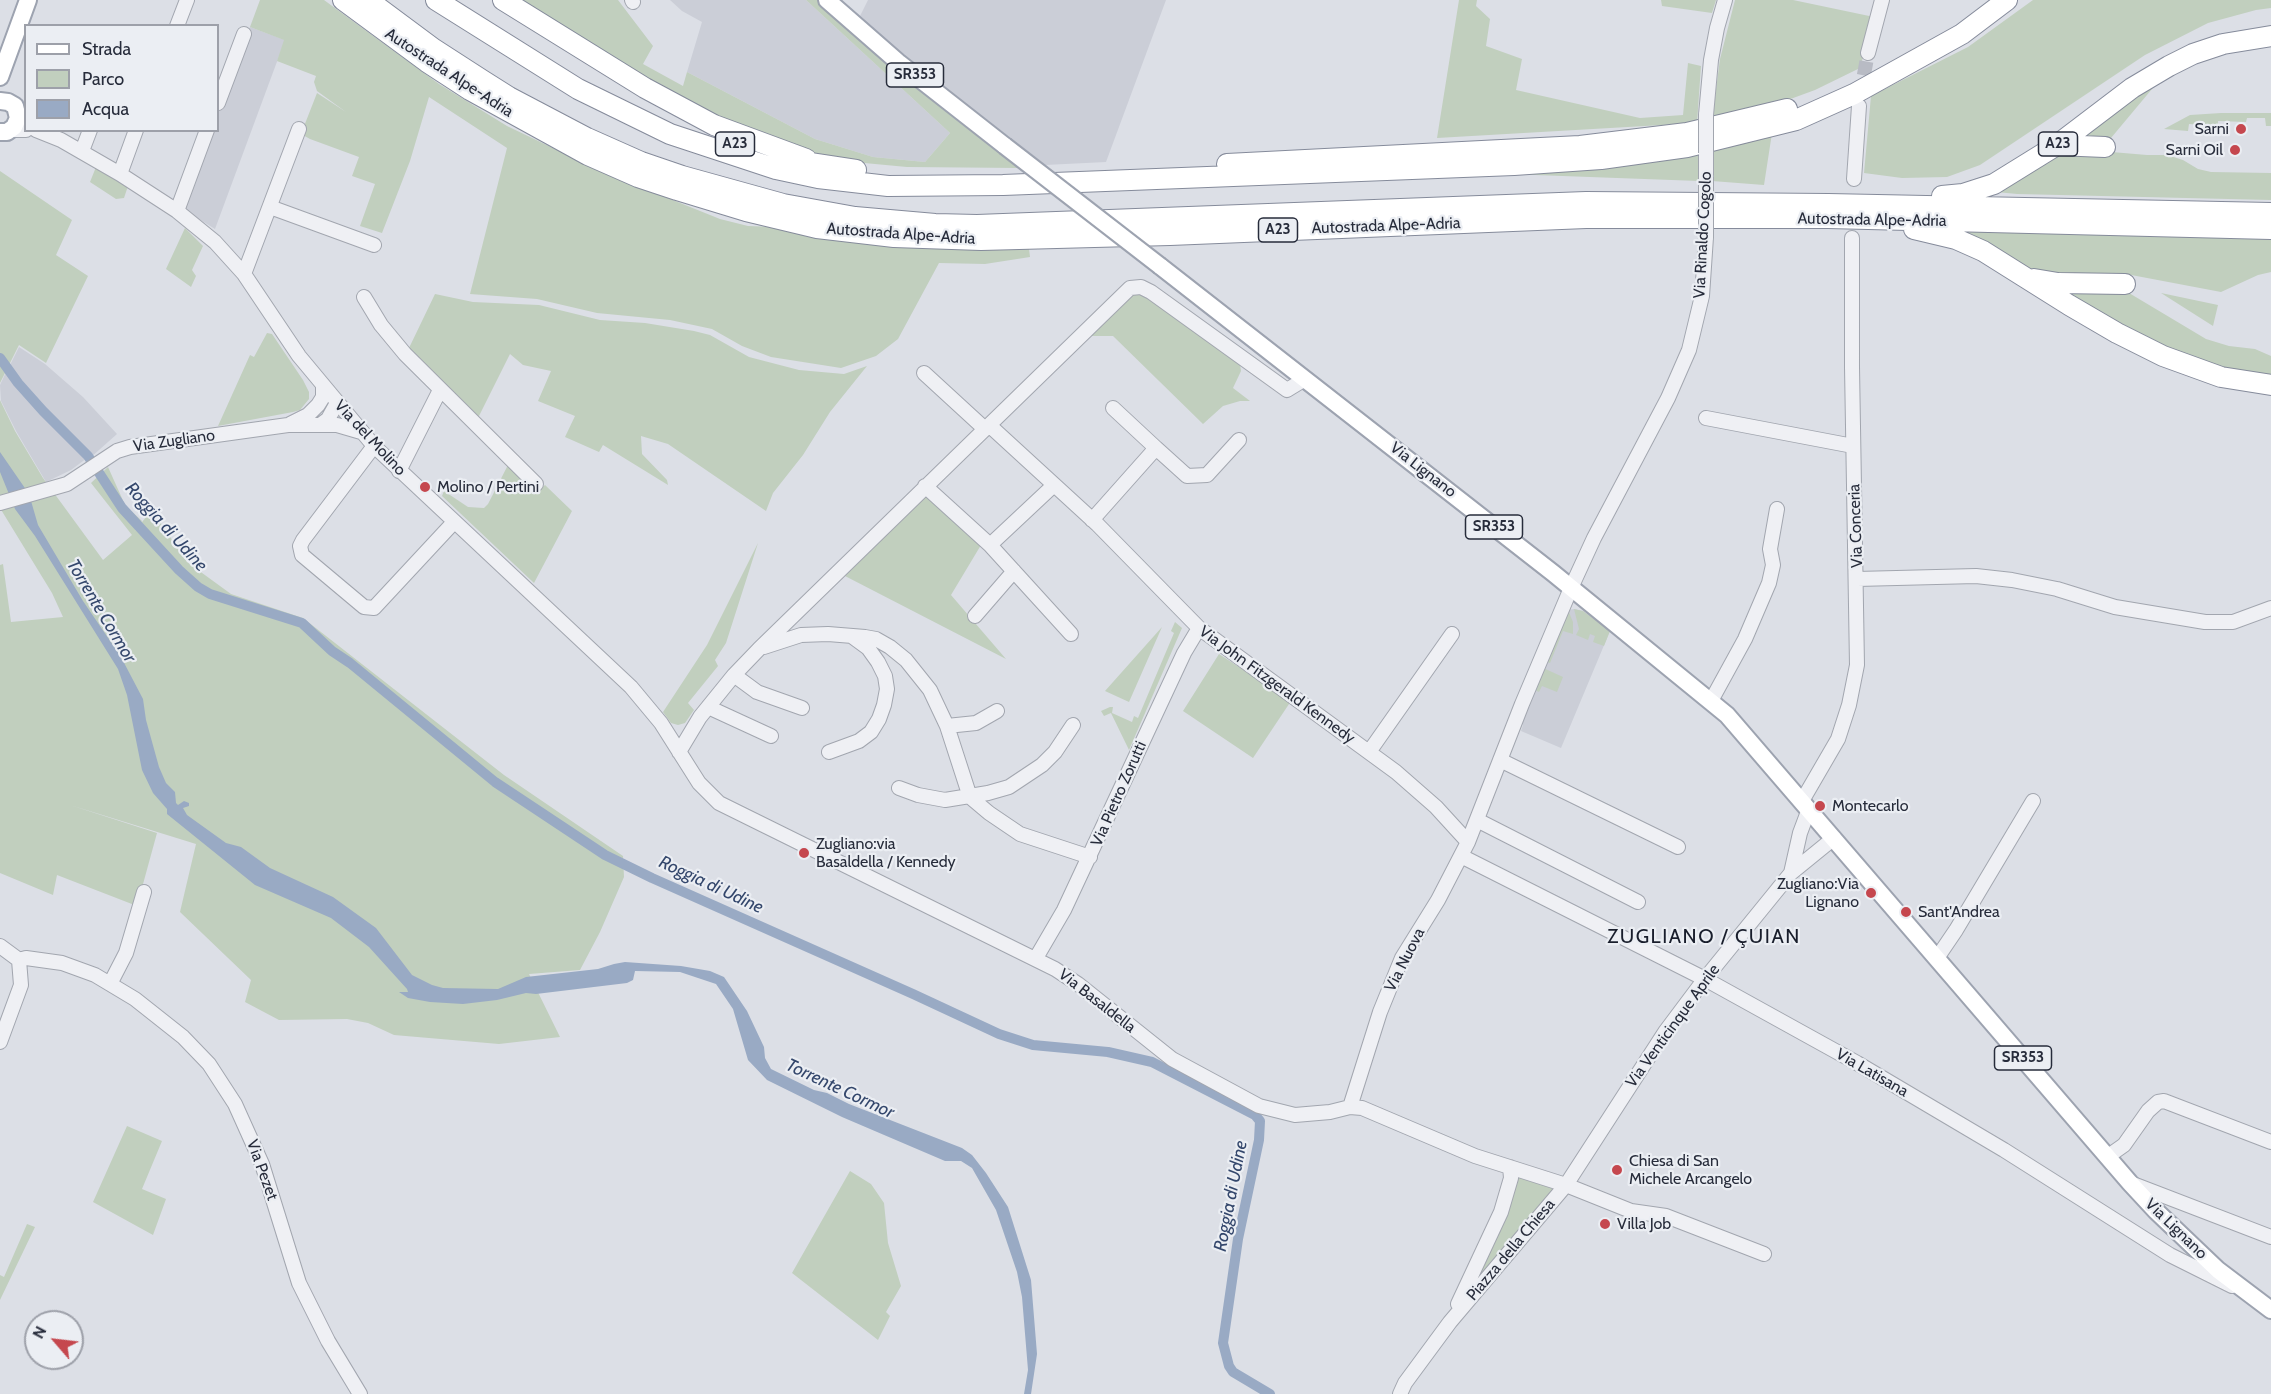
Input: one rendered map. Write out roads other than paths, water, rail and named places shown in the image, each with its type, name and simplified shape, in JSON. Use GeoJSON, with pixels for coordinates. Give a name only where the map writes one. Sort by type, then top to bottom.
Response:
{"type":"FeatureCollection","features":[{"type":"Feature","properties":{"kind":"highway","name":"Autostrada Alpe-Adria"},"geometry":{"type":"LineString","coordinates":[[343,0],[427,62],[470,90],[588,154],[638,177],[746,211],[817,228],[894,237],[981,240],[1170,235],[1586,218],[1828,211],[2271,213]]}},
{"type":"Feature","properties":{"kind":"highway","name":"Autostrada Alpe-Adria"},"geometry":{"type":"LineString","coordinates":[[368,0],[434,49],[509,97],[609,147],[682,176],[749,196],[855,217],[977,225],[1586,202],[2271,229]]}},
{"type":"Feature","properties":{"kind":"highway","name":"A23"},"geometry":{"type":"LineString","coordinates":[[436,0],[578,89],[670,134],[776,169],[818,178],[888,186],[1003,185],[1503,165],[1601,159],[1687,147],[1796,120],[1854,94],[1962,34],[2007,0]]}},
{"type":"Feature","properties":{"kind":"highway","name":"A23"},"geometry":{"type":"LineString","coordinates":[[456,0],[585,80],[676,122],[732,143],[787,159],[893,175],[1047,172],[1569,147],[1687,133],[1787,109],[1851,82],[1946,30],[1990,0]]}},
{"type":"Feature","properties":{"kind":"highway","name":"A23"},"geometry":{"type":"LineString","coordinates":[[503,0],[645,88],[714,125],[826,165]]}},
{"type":"Feature","properties":{"kind":"highway","name":"A23"},"geometry":{"type":"LineString","coordinates":[[1828,211],[1875,197],[1934,197],[1978,190],[2002,179],[2057,145],[2132,88],[2169,66],[2193,54],[2223,44],[2271,36]]}},
{"type":"Feature","properties":{"kind":"highway"},"geometry":{"type":"LineString","coordinates":[[2057,145],[2105,147]]}},
{"type":"Feature","properties":{"kind":"highway","name":"A23"},"geometry":{"type":"LineString","coordinates":[[1828,211],[1876,226],[1914,229],[1956,239],[1983,251],[2107,327],[2163,356],[2221,377],[2271,385]]}},
{"type":"Feature","properties":{"kind":"highway"},"geometry":{"type":"LineString","coordinates":[[2026,277],[2058,284],[2125,284]]}},
{"type":"Feature","properties":{"kind":"main road"},"geometry":{"type":"LineString","coordinates":[[8,132],[17,123],[2,86],[2,72],[28,0]]}},
{"type":"Feature","properties":{"kind":"main road","name":"Via Lignano"},"geometry":{"type":"LineString","coordinates":[[827,0],[898,62],[1571,588],[1727,714],[2130,1183],[2191,1245],[2249,1295]]}},
{"type":"Feature","properties":{"kind":"main road","name":"Via Latisana"},"geometry":{"type":"LineString","coordinates":[[2249,1295],[2271,1310]]}},
{"type":"Feature","properties":{"kind":"street"},"geometry":{"type":"LineString","coordinates":[[178,24],[187,0]]}},
{"type":"Feature","properties":{"kind":"street","name":"Via Rinaldo Cogolo"},"geometry":{"type":"LineString","coordinates":[[1571,588],[1594,538],[1668,398],[1689,350],[1702,296],[1706,237],[1707,115],[1717,28],[1725,0]]}},
{"type":"Feature","properties":{"kind":"street"},"geometry":{"type":"LineString","coordinates":[[1868,53],[1882,0]]}},
{"type":"Feature","properties":{"kind":"street"},"geometry":{"type":"LineString","coordinates":[[219,100],[243,34]]}},
{"type":"Feature","properties":{"kind":"street"},"geometry":{"type":"LineString","coordinates":[[1854,179],[1858,106]]}},
{"type":"Feature","properties":{"kind":"street"},"geometry":{"type":"LineString","coordinates":[[244,274],[299,129]]}},
{"type":"Feature","properties":{"kind":"street","name":"Via del Molino"},"geometry":{"type":"LineString","coordinates":[[39,132],[61,140],[120,174],[177,211],[205,233],[244,274],[299,356],[361,432],[399,471],[631,687],[661,723],[679,751]]}},
{"type":"Feature","properties":{"kind":"street"},"geometry":{"type":"LineString","coordinates":[[82,151],[89,132]]}},
{"type":"Feature","properties":{"kind":"street"},"geometry":{"type":"LineString","coordinates":[[120,174],[135,132]]}},
{"type":"Feature","properties":{"kind":"street"},"geometry":{"type":"LineString","coordinates":[[177,211],[206,132]]}},
{"type":"Feature","properties":{"kind":"street"},"geometry":{"type":"LineString","coordinates":[[270,207],[374,245]]}},
{"type":"Feature","properties":{"kind":"street","name":"Via Conceria"},"geometry":{"type":"LineString","coordinates":[[1791,873],[1805,805],[1838,739],[1849,705],[1857,665],[1852,238]]}},
{"type":"Feature","properties":{"kind":"street"},"geometry":{"type":"LineString","coordinates":[[679,751],[708,707],[759,649],[1124,292],[1141,287],[1151,292],[1287,390],[1305,379]]}},
{"type":"Feature","properties":{"kind":"street"},"geometry":{"type":"LineString","coordinates":[[364,297],[392,339],[440,390],[536,484]]}},
{"type":"Feature","properties":{"kind":"street","name":"Via John Fitzgerald Kennedy"},"geometry":{"type":"LineString","coordinates":[[924,373],[1092,519],[1199,628],[1396,772],[1436,807],[1468,842]]}},
{"type":"Feature","properties":{"kind":"street","name":"Via Zugliano"},"geometry":{"type":"LineString","coordinates":[[288,425],[308,415],[318,405],[323,397],[322,386]]}},
{"type":"Feature","properties":{"kind":"street"},"geometry":{"type":"LineString","coordinates":[[399,471],[440,390]]}},
{"type":"Feature","properties":{"kind":"street"},"geometry":{"type":"LineString","coordinates":[[320,425],[328,419],[337,403]]}},
{"type":"Feature","properties":{"kind":"street"},"geometry":{"type":"LineString","coordinates":[[1113,408],[1187,476],[1208,475],[1239,440]]}},
{"type":"Feature","properties":{"kind":"street"},"geometry":{"type":"LineString","coordinates":[[1706,418],[1853,446]]}},
{"type":"Feature","properties":{"kind":"street","name":"Via Zugliano"},"geometry":{"type":"LineString","coordinates":[[0,503],[67,484],[117,451],[144,444],[288,425],[337,425],[361,432]]}},
{"type":"Feature","properties":{"kind":"street"},"geometry":{"type":"LineString","coordinates":[[374,446],[303,540],[300,546],[302,555],[364,607],[374,608],[454,522]]}},
{"type":"Feature","properties":{"kind":"street"},"geometry":{"type":"LineString","coordinates":[[1092,519],[1156,448]]}},
{"type":"Feature","properties":{"kind":"street"},"geometry":{"type":"LineString","coordinates":[[990,545],[1054,485]]}},
{"type":"Feature","properties":{"kind":"street"},"geometry":{"type":"LineString","coordinates":[[925,486],[990,545],[1071,634]]}},
{"type":"Feature","properties":{"kind":"street"},"geometry":{"type":"LineString","coordinates":[[1711,701],[1745,639],[1769,583],[1773,564],[1770,549],[1777,509]]}},
{"type":"Feature","properties":{"kind":"street"},"geometry":{"type":"LineString","coordinates":[[975,615],[1014,571]]}},
{"type":"Feature","properties":{"kind":"street"},"geometry":{"type":"LineString","coordinates":[[1857,579],[1976,576],[2012,580],[2056,589],[2115,607],[2205,622],[2233,622],[2271,608]]}},
{"type":"Feature","properties":{"kind":"street","name":"Via Nuova"},"geometry":{"type":"LineString","coordinates":[[1350,1107],[1380,1012],[1402,958],[1438,900],[1468,842],[1571,588]]}},
{"type":"Feature","properties":{"kind":"street","name":"Via Pietro Zorutti"},"geometry":{"type":"LineString","coordinates":[[1036,958],[1064,910],[1184,653],[1199,628]]}},
{"type":"Feature","properties":{"kind":"street"},"geometry":{"type":"LineString","coordinates":[[1369,752],[1452,634]]}},
{"type":"Feature","properties":{"kind":"street"},"geometry":{"type":"LineString","coordinates":[[759,649],[801,635],[876,639],[906,660],[930,690],[948,726],[970,796],[989,813],[1020,834],[1090,857]]}},
{"type":"Feature","properties":{"kind":"street"},"geometry":{"type":"LineString","coordinates":[[829,752],[859,741],[870,732],[879,719],[887,689],[885,676],[878,662],[868,648],[851,636]]}},
{"type":"Feature","properties":{"kind":"street"},"geometry":{"type":"LineString","coordinates":[[734,675],[757,692],[802,708]]}},
{"type":"Feature","properties":{"kind":"street"},"geometry":{"type":"LineString","coordinates":[[708,707],[771,736]]}},
{"type":"Feature","properties":{"kind":"street"},"geometry":{"type":"LineString","coordinates":[[948,726],[976,723],[997,711]]}},
{"type":"Feature","properties":{"kind":"street"},"geometry":{"type":"LineString","coordinates":[[898,788],[945,800],[1009,787],[1042,765],[1055,752],[1073,725]]}},
{"type":"Feature","properties":{"kind":"street","name":"Via Basaldella"},"geometry":{"type":"LineString","coordinates":[[679,751],[699,783],[719,803],[1036,958],[1078,984],[1172,1059],[1259,1106],[1295,1115],[1330,1112],[1350,1107],[1375,1112],[1475,1156],[1510,1167]]}},
{"type":"Feature","properties":{"kind":"street"},"geometry":{"type":"LineString","coordinates":[[1500,760],[1678,847]]}},
{"type":"Feature","properties":{"kind":"street"},"geometry":{"type":"LineString","coordinates":[[1937,958],[2033,801]]}},
{"type":"Feature","properties":{"kind":"street"},"geometry":{"type":"LineString","coordinates":[[1477,820],[1638,902]]}},
{"type":"Feature","properties":{"kind":"street","name":"Via Venticinque Aprile"},"geometry":{"type":"LineString","coordinates":[[1566,1185],[1665,1032],[1705,979],[1791,873],[1816,850],[1834,838]]}},
{"type":"Feature","properties":{"kind":"street","name":"Via Latisana"},"geometry":{"type":"LineString","coordinates":[[1461,856],[1705,979],[1857,1063],[2004,1150],[2190,1266],[2249,1295]]}},
{"type":"Feature","properties":{"kind":"street"},"geometry":{"type":"LineString","coordinates":[[110,984],[126,953],[144,892]]}},
{"type":"Feature","properties":{"kind":"street"},"geometry":{"type":"LineString","coordinates":[[0,946],[19,960],[21,984],[0,1042]]}},
{"type":"Feature","properties":{"kind":"street","name":"Via Pezet"},"geometry":{"type":"LineString","coordinates":[[19,960],[26,958],[62,963],[95,975],[135,999],[183,1037],[209,1064],[235,1104],[262,1164],[299,1283],[328,1341],[360,1394]]}},
{"type":"Feature","properties":{"kind":"street"},"geometry":{"type":"LineString","coordinates":[[2108,1157],[2124,1145],[2148,1111],[2158,1102],[2164,1101],[2271,1142]]}},
{"type":"Feature","properties":{"kind":"street","name":"Piazza della Chiesa"},"geometry":{"type":"LineString","coordinates":[[1510,1167],[1566,1185],[1450,1322],[1501,1212],[1511,1178],[1510,1167]]}},
{"type":"Feature","properties":{"kind":"street"},"geometry":{"type":"LineString","coordinates":[[2130,1183],[2271,1237]]}},
{"type":"Feature","properties":{"kind":"street"},"geometry":{"type":"LineString","coordinates":[[1566,1185],[1640,1213],[1666,1216],[1764,1254]]}},
{"type":"Feature","properties":{"kind":"street"},"geometry":{"type":"LineString","coordinates":[[1400,1394],[1405,1383],[1450,1322]]}},
{"type":"Feature","properties":{"kind":"water"},"geometry":{"type":"Polygon","coordinates":[[[0,452],[29,494],[38,525],[83,601],[121,657],[143,699],[146,720],[159,767],[166,783],[175,792],[176,803],[178,805],[184,801],[189,803],[189,806],[183,808],[187,815],[226,843],[241,847],[270,868],[333,897],[376,928],[412,975],[432,985],[443,988],[498,989],[526,977],[598,969],[625,962],[681,966],[710,971],[724,977],[747,1011],[764,1047],[765,1058],[771,1069],[814,1090],[827,1093],[849,1104],[962,1148],[972,1155],[986,1173],[1008,1207],[1031,1280],[1037,1354],[1031,1394],[1024,1394],[1028,1370],[1022,1297],[1017,1272],[996,1210],[972,1168],[961,1161],[945,1161],[842,1117],[767,1080],[748,1060],[733,1009],[716,984],[680,972],[635,971],[633,980],[627,983],[536,994],[526,993],[497,1000],[463,1004],[408,998],[399,992],[408,992],[407,989],[369,947],[331,918],[255,885],[167,814],[167,809],[153,793],[142,770],[127,695],[118,669],[35,536],[15,509],[0,472],[0,452]]]}},
{"type":"Feature","properties":{"kind":"waterway","name":"Roggia di Udine"},"geometry":{"type":"LineString","coordinates":[[0,358],[43,411],[88,456],[122,508],[179,570],[198,587],[210,594],[302,623],[332,651],[350,663],[495,782],[605,855],[999,1034],[1033,1045],[1108,1052],[1152,1062],[1255,1115],[1260,1121],[1259,1140],[1238,1239],[1223,1343],[1229,1366],[1233,1372],[1270,1394]]}},
{"type":"Feature","properties":{"kind":"tunnel"},"geometry":{"type":"LineString","coordinates":[[1860,96],[1868,53]]}},
{"type":"Feature","properties":{"kind":"place","name":"Sarni"},"geometry":{"type":"Point","coordinates":[2241,129]}},
{"type":"Feature","properties":{"kind":"place","name":"Sarni Oil"},"geometry":{"type":"Point","coordinates":[2235,150]}},
{"type":"Feature","properties":{"kind":"place","name":"Molino / Pertini"},"geometry":{"type":"Point","coordinates":[425,487]}},
{"type":"Feature","properties":{"kind":"place","name":"Montecarlo"},"geometry":{"type":"Point","coordinates":[1820,806]}},
{"type":"Feature","properties":{"kind":"place","name":"Zugliano:via Basaldella / Kennedy"},"geometry":{"type":"Point","coordinates":[804,853]}},
{"type":"Feature","properties":{"kind":"place","name":"Zugliano:Via Lignano"},"geometry":{"type":"Point","coordinates":[1871,893]}},
{"type":"Feature","properties":{"kind":"place","name":"Sant'Andrea"},"geometry":{"type":"Point","coordinates":[1906,912]}},
{"type":"Feature","properties":{"kind":"place","name":"Chiesa di San Michele Arcangelo"},"geometry":{"type":"Point","coordinates":[1617,1170]}},
{"type":"Feature","properties":{"kind":"place","name":"Villa Job"},"geometry":{"type":"Point","coordinates":[1605,1224]}},
{"type":"Feature","properties":{"kind":"district","name":"ZUGLIANO / ÇUIAN"},"geometry":{"type":"Point","coordinates":[1704,937]}},
{"type":"Feature","properties":{"kind":"water label","name":"Torrente Cormor"},"geometry":{"type":"Point","coordinates":[101,611]}},
{"type":"Feature","properties":{"kind":"water label","name":"Torrente Cormor"},"geometry":{"type":"Point","coordinates":[840,1089]}}]}
